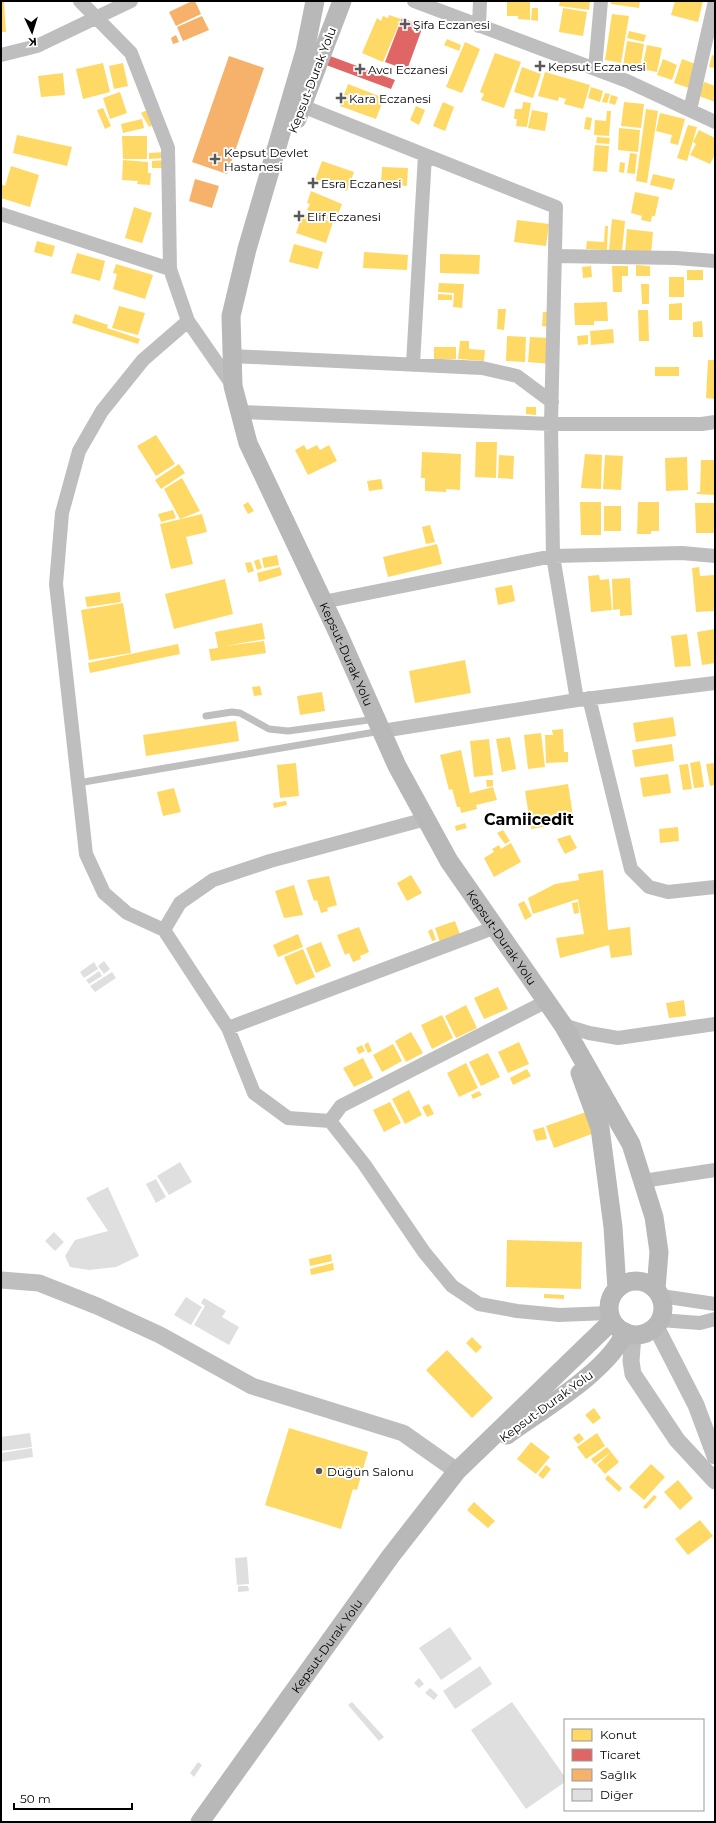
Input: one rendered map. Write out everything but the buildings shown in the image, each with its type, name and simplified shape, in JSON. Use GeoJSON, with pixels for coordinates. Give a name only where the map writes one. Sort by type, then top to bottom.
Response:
{"type":"FeatureCollection","features":[{"type":"Feature","properties":{"kind":"main road","name":"Kepsut-Durak Yolu"},"geometry":{"type":"LineString","coordinates":[[315,1],[305,51],[247,249],[231,316],[233,386],[248,443],[324,602],[397,766],[449,861],[563,1025],[632,1144],[654,1217],[659,1252],[658,1292]]}},
{"type":"Feature","properties":{"kind":"main road","name":"Kepsut-Durak Yolu"},"geometry":{"type":"LineString","coordinates":[[247,249],[342,1]]}},
{"type":"Feature","properties":{"kind":"main road","name":"Kepsut-Durak Yolu"},"geometry":{"type":"LineString","coordinates":[[563,1025],[600,1128],[613,1227],[617,1289]]}},
{"type":"Feature","properties":{"kind":"main road"},"geometry":{"type":"LineString","coordinates":[[641,1281],[658,1292],[663,1312],[658,1323],[645,1333],[620,1325],[609,1304],[617,1289],[624,1283],[641,1281]]}},
{"type":"Feature","properties":{"kind":"main road","name":"Kepsut-Durak Yolu"},"geometry":{"type":"LineString","coordinates":[[457,1471],[599,1367],[613,1353],[620,1325]]}},
{"type":"Feature","properties":{"kind":"main road","name":"Kepsut-Durak Yolu"},"geometry":{"type":"LineString","coordinates":[[200,1822],[385,1564],[457,1471],[620,1325]]}},
{"type":"Feature","properties":{"kind":"street"},"geometry":{"type":"LineString","coordinates":[[80,1],[131,53],[168,148],[170,269],[188,321],[233,386]]}},
{"type":"Feature","properties":{"kind":"street"},"geometry":{"type":"LineString","coordinates":[[1,55],[37,46],[131,1]]}},
{"type":"Feature","properties":{"kind":"street"},"geometry":{"type":"LineString","coordinates":[[414,1],[596,69],[715,122]]}},
{"type":"Feature","properties":{"kind":"street"},"geometry":{"type":"LineString","coordinates":[[479,26],[480,1]]}},
{"type":"Feature","properties":{"kind":"street"},"geometry":{"type":"LineString","coordinates":[[596,69],[601,1]]}},
{"type":"Feature","properties":{"kind":"street"},"geometry":{"type":"LineString","coordinates":[[690,110],[715,1]]}},
{"type":"Feature","properties":{"kind":"street"},"geometry":{"type":"LineString","coordinates":[[302,106],[556,207],[552,402],[553,556],[583,699],[631,869],[649,887],[668,892],[715,887]]}},
{"type":"Feature","properties":{"kind":"street"},"geometry":{"type":"LineString","coordinates":[[413,364],[424,155]]}},
{"type":"Feature","properties":{"kind":"street"},"geometry":{"type":"LineString","coordinates":[[1,214],[170,269]]}},
{"type":"Feature","properties":{"kind":"street"},"geometry":{"type":"LineString","coordinates":[[555,256],[676,258],[715,261]]}},
{"type":"Feature","properties":{"kind":"street"},"geometry":{"type":"LineString","coordinates":[[188,321],[143,360],[102,411],[79,452],[62,513],[56,584],[86,854],[104,893],[127,913],[164,930],[228,1028],[254,1092],[288,1118],[330,1121],[364,1164],[424,1252],[452,1286],[479,1304],[516,1311],[559,1315],[620,1325],[631,1361],[633,1374],[677,1440],[715,1481]]}},
{"type":"Feature","properties":{"kind":"street"},"geometry":{"type":"LineString","coordinates":[[232,356],[482,368],[517,376],[552,402]]}},
{"type":"Feature","properties":{"kind":"street"},"geometry":{"type":"LineString","coordinates":[[240,412],[552,424],[702,424],[715,422]]}},
{"type":"Feature","properties":{"kind":"street"},"geometry":{"type":"LineString","coordinates":[[324,602],[553,556],[682,553],[715,556]]}},
{"type":"Feature","properties":{"kind":"street"},"geometry":{"type":"LineString","coordinates":[[379,725],[715,683]]}},
{"type":"Feature","properties":{"kind":"street"},"geometry":{"type":"LineString","coordinates":[[164,930],[180,902],[214,880],[270,861],[426,819]]}},
{"type":"Feature","properties":{"kind":"street"},"geometry":{"type":"LineString","coordinates":[[228,1028],[496,928]]}},
{"type":"Feature","properties":{"kind":"street"},"geometry":{"type":"LineString","coordinates":[[330,1121],[341,1106],[547,1001]]}},
{"type":"Feature","properties":{"kind":"street"},"geometry":{"type":"LineString","coordinates":[[563,1025],[589,1033],[618,1038],[715,1024]]}},
{"type":"Feature","properties":{"kind":"street"},"geometry":{"type":"LineString","coordinates":[[643,1181],[715,1170]]}},
{"type":"Feature","properties":{"kind":"street"},"geometry":{"type":"LineString","coordinates":[[1,1280],[39,1283],[97,1306],[160,1335],[252,1386],[403,1432],[457,1471]]}},
{"type":"Feature","properties":{"kind":"street"},"geometry":{"type":"LineString","coordinates":[[658,1292],[715,1304]]}},
{"type":"Feature","properties":{"kind":"street"},"geometry":{"type":"LineString","coordinates":[[715,1319],[700,1323],[658,1323],[696,1405],[715,1456]]}},
{"type":"Feature","properties":{"kind":"lane"},"geometry":{"type":"LineString","coordinates":[[206,716],[232,712],[240,713],[269,729],[288,731],[379,725]]}},
{"type":"Feature","properties":{"kind":"lane"},"geometry":{"type":"LineString","coordinates":[[78,783],[379,725]]}},
{"type":"Feature","properties":{"kind":"place","name":"Şifa Eczanesi"},"geometry":{"type":"Point","coordinates":[405,24]}},
{"type":"Feature","properties":{"kind":"place","name":"Kepsut Eczanesi"},"geometry":{"type":"Point","coordinates":[540,66]}},
{"type":"Feature","properties":{"kind":"place","name":"Avcı Eczanesi"},"geometry":{"type":"Point","coordinates":[360,69]}},
{"type":"Feature","properties":{"kind":"place","name":"Kara Eczanesi"},"geometry":{"type":"Point","coordinates":[341,98]}},
{"type":"Feature","properties":{"kind":"place","name":"Kepsut Devlet Hastanesi"},"geometry":{"type":"Point","coordinates":[215,159]}},
{"type":"Feature","properties":{"kind":"place","name":"Esra Eczanesi"},"geometry":{"type":"Point","coordinates":[313,183]}},
{"type":"Feature","properties":{"kind":"place","name":"Elif Eczanesi"},"geometry":{"type":"Point","coordinates":[299,216]}},
{"type":"Feature","properties":{"kind":"place","name":"Düğün Salonu"},"geometry":{"type":"Point","coordinates":[319,1471]}},
{"type":"Feature","properties":{"kind":"district","name":"Camiicedit"},"geometry":{"type":"Point","coordinates":[529,819]}}]}
